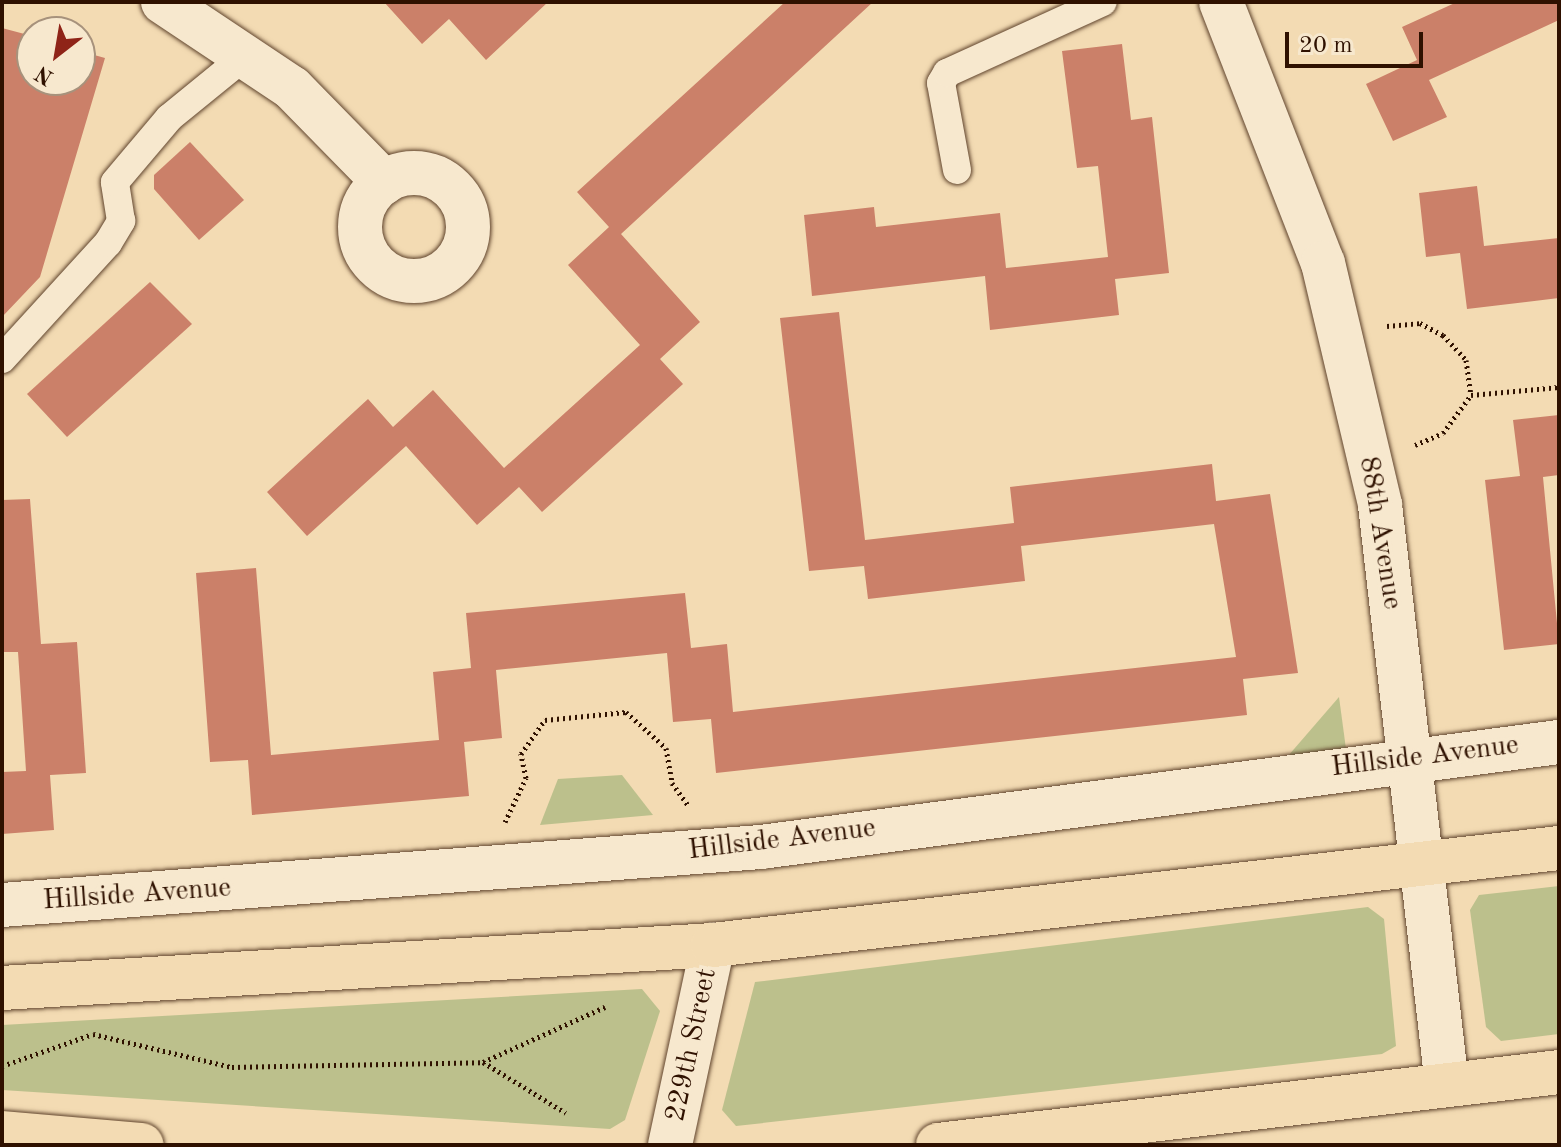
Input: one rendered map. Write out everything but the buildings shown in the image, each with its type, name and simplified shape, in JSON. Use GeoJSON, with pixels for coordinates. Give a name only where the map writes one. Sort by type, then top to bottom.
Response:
{"type":"FeatureCollection","features":[{"type":"Feature","properties":{"kind":"main road"},"geometry":{"type":"LineString","coordinates":[[2,988],[713,945],[1559,848]]}},
{"type":"Feature","properties":{"kind":"main road"},"geometry":{"type":"LineString","coordinates":[[938,1145],[1559,1072]]}},
{"type":"Feature","properties":{"kind":"main road"},"geometry":{"type":"LineString","coordinates":[[2,1133],[141,1145]]}},
{"type":"Feature","properties":{"kind":"street"},"geometry":{"type":"LineString","coordinates":[[163,2],[292,88],[384,182]]}},
{"type":"Feature","properties":{"kind":"street","name":"88th Avenue"},"geometry":{"type":"LineString","coordinates":[[1221,2],[1323,263],[1380,505],[1447,1085]]}},
{"type":"Feature","properties":{"kind":"street","name":"Hillside Avenue"},"geometry":{"type":"LineString","coordinates":[[2,905],[761,847],[1408,757],[1559,742]]}},
{"type":"Feature","properties":{"kind":"street","name":"229th Street"},"geometry":{"type":"LineString","coordinates":[[670,1145],[713,945]]}},
{"type":"Feature","properties":{"kind":"lane"},"geometry":{"type":"LineString","coordinates":[[957,170],[941,83],[947,73],[1103,2]]}},
{"type":"Feature","properties":{"kind":"lane"},"geometry":{"type":"LineString","coordinates":[[2,359],[108,243],[121,221],[115,182],[169,118],[245,56]]}},
{"type":"Feature","properties":{"kind":"path"},"geometry":{"type":"LineString","coordinates":[[1387,326],[1420,323],[1443,335],[1466,360],[1471,395],[1443,433],[1415,445]]}},
{"type":"Feature","properties":{"kind":"path"},"geometry":{"type":"LineString","coordinates":[[1471,395],[1559,387]]}},
{"type":"Feature","properties":{"kind":"path"},"geometry":{"type":"LineString","coordinates":[[502,828],[526,778],[521,754],[545,720],[626,712],[666,748],[672,783],[695,813]]}},
{"type":"Feature","properties":{"kind":"path"},"geometry":{"type":"LineString","coordinates":[[2,1066],[93,1034],[232,1067],[483,1062],[605,1007]]}},
{"type":"Feature","properties":{"kind":"path"},"geometry":{"type":"LineString","coordinates":[[483,1062],[566,1113]]}},
{"type":"Feature","properties":{"kind":"green space"},"geometry":{"type":"Polygon","coordinates":[[[1339,697],[1346,749],[1288,756],[1339,697]]]}},
{"type":"Feature","properties":{"kind":"green space"},"geometry":{"type":"Polygon","coordinates":[[[622,775],[653,815],[540,825],[558,779],[622,775]]]}},
{"type":"Feature","properties":{"kind":"green space"},"geometry":{"type":"Polygon","coordinates":[[[1559,886],[1559,1034],[1501,1041],[1486,1027],[1470,910],[1479,895],[1559,886]]]}},
{"type":"Feature","properties":{"kind":"green space"},"geometry":{"type":"Polygon","coordinates":[[[1368,907],[1384,919],[1396,1046],[1382,1054],[736,1126],[722,1110],[755,982],[1368,907]]]}},
{"type":"Feature","properties":{"kind":"green space"},"geometry":{"type":"Polygon","coordinates":[[[642,989],[660,1011],[625,1120],[610,1129],[2,1090],[2,1025],[642,989]]]}}]}
